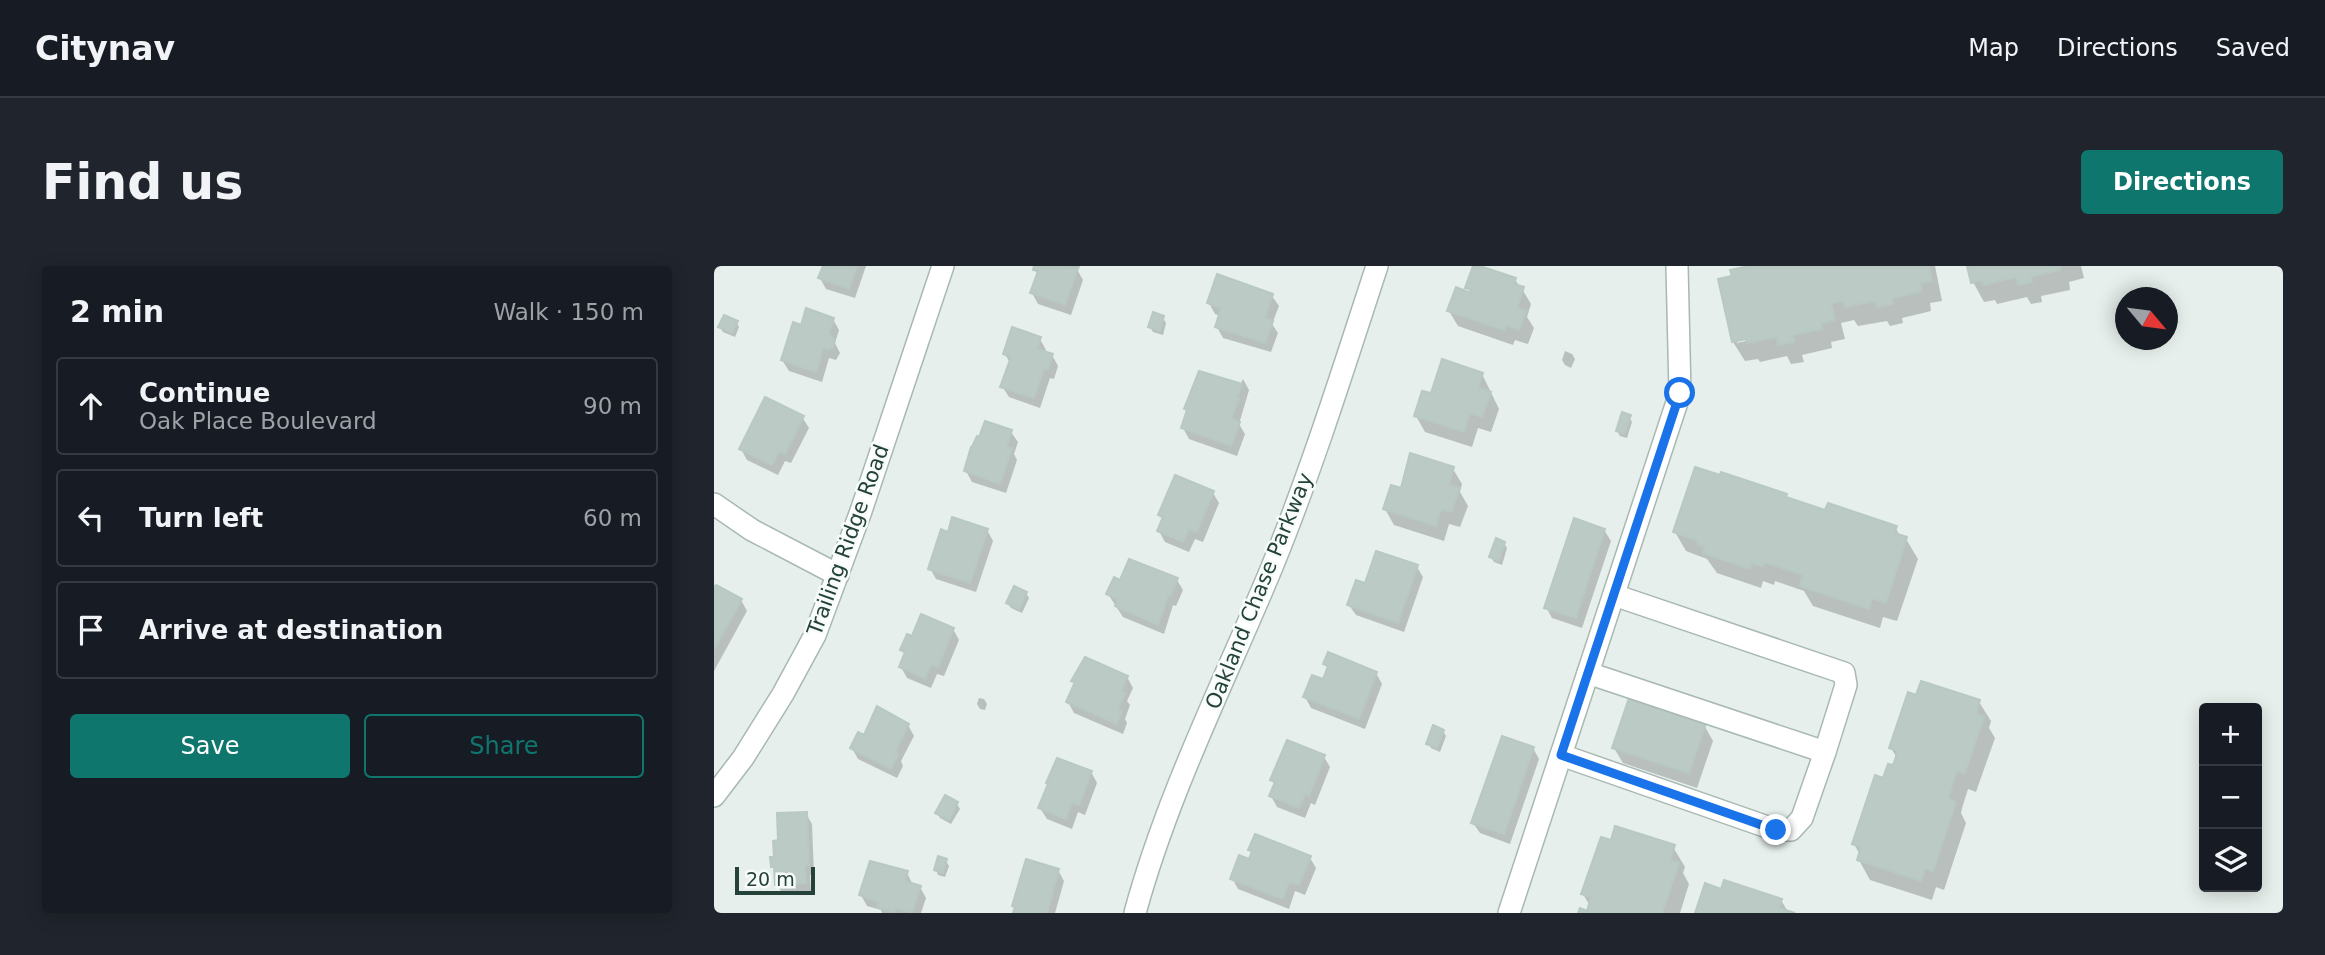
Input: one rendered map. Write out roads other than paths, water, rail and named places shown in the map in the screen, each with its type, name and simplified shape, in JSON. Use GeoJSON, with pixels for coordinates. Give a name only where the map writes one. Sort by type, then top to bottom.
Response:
{"type":"FeatureCollection","features":[{"type":"Feature","properties":{"kind":"street","name":"Trailing Ridge Road"},"geometry":{"type":"LineString","coordinates":[[714,796],[743,758],[783,694],[815,635],[943,266]]}},
{"type":"Feature","properties":{"kind":"street","name":"Oakland Chase Parkway"},"geometry":{"type":"LineString","coordinates":[[1135,913],[1171,805],[1286,528],[1321,434],[1377,266]]}},
{"type":"Feature","properties":{"kind":"street"},"geometry":{"type":"LineString","coordinates":[[1509,913],[1680,393],[1676,266]]}},
{"type":"Feature","properties":{"kind":"street"},"geometry":{"type":"LineString","coordinates":[[714,504],[752,530],[838,575]]}},
{"type":"Feature","properties":{"kind":"street"},"geometry":{"type":"LineString","coordinates":[[1561,755],[1776,830],[1791,830],[1802,818],[1825,751],[1846,685],[1844,673],[1614,595]]}},
{"type":"Feature","properties":{"kind":"street"},"geometry":{"type":"LineString","coordinates":[[1588,673],[1825,751]]}}]}
